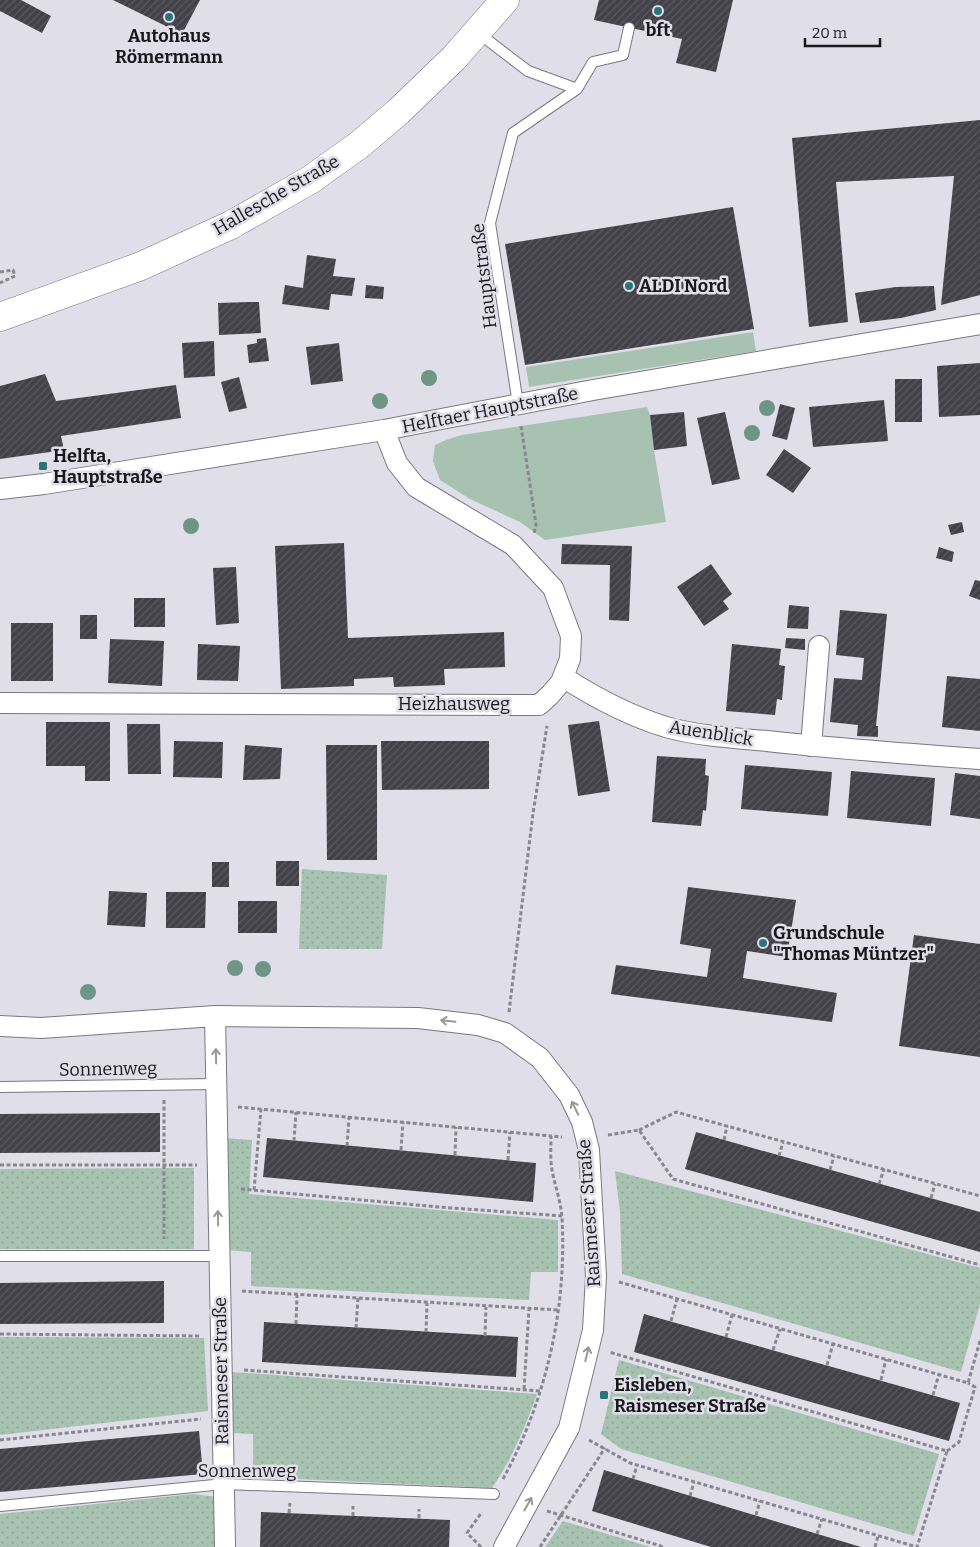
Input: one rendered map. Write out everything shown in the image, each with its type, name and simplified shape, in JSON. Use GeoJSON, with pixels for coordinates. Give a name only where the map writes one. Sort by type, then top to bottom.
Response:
{"type":"FeatureCollection","features":[{"type":"Feature","properties":{"kind":"main road","name":"Hallesche Straße"},"geometry":{"type":"LineString","coordinates":[[0,317],[141,266],[231,224],[310,180],[360,145],[398,111],[454,58],[498,4]]}},
{"type":"Feature","properties":{"kind":"street","name":"Helftaer Hauptstraße"},"geometry":{"type":"LineString","coordinates":[[0,489],[44,484],[384,430],[518,404],[980,324]]}},
{"type":"Feature","properties":{"kind":"street"},"geometry":{"type":"LineString","coordinates":[[384,430],[397,462],[416,487],[514,544],[554,588],[571,636],[570,658],[561,682],[544,701]]}},
{"type":"Feature","properties":{"kind":"street"},"geometry":{"type":"LineString","coordinates":[[811,746],[819,646]]}},
{"type":"Feature","properties":{"kind":"street","name":"Auenblick"},"geometry":{"type":"LineString","coordinates":[[563,677],[582,689],[632,714],[666,727],[694,733],[811,746],[980,759]]}},
{"type":"Feature","properties":{"kind":"street","name":"Heizhausweg"},"geometry":{"type":"LineString","coordinates":[[0,703],[539,705],[544,701]]}},
{"type":"Feature","properties":{"kind":"street","name":"Raismeser Straße"},"geometry":{"type":"LineString","coordinates":[[215,1016],[221,1416],[225,1547]]}},
{"type":"Feature","properties":{"kind":"street","name":"Raismeser Straße"},"geometry":{"type":"LineString","coordinates":[[0,1026],[41,1028],[215,1016],[418,1018],[478,1024],[505,1033],[540,1058],[568,1095],[582,1122],[589,1150],[596,1276],[593,1330],[569,1428],[504,1547]]}},
{"type":"Feature","properties":{"kind":"lane"},"geometry":{"type":"LineString","coordinates":[[477,32],[528,71],[577,89],[593,62],[623,55],[629,28]]}},
{"type":"Feature","properties":{"kind":"lane","name":"Hauptstraße"},"geometry":{"type":"LineString","coordinates":[[518,404],[490,223],[513,133],[577,89]]}},
{"type":"Feature","properties":{"kind":"lane","name":"Sonnenweg"},"geometry":{"type":"LineString","coordinates":[[0,1087],[216,1084]]}},
{"type":"Feature","properties":{"kind":"lane"},"geometry":{"type":"LineString","coordinates":[[0,1256],[219,1256]]}},
{"type":"Feature","properties":{"kind":"lane","name":"Sonnenweg"},"geometry":{"type":"LineString","coordinates":[[0,1506],[224,1484],[494,1494]]}},
{"type":"Feature","properties":{"kind":"path"},"geometry":{"type":"LineString","coordinates":[[0,272],[13,270],[16,276],[0,283]]}},
{"type":"Feature","properties":{"kind":"path"},"geometry":{"type":"LineString","coordinates":[[518,404],[536,524],[528,560]]}},
{"type":"Feature","properties":{"kind":"path"},"geometry":{"type":"LineString","coordinates":[[505,1033],[515,971],[533,813],[547,725],[544,701]]}},
{"type":"Feature","properties":{"kind":"path"},"geometry":{"type":"LineString","coordinates":[[164,1085],[164,1256]]}},
{"type":"Feature","properties":{"kind":"path"},"geometry":{"type":"LineString","coordinates":[[216,1105],[586,1139],[639,1130],[676,1112],[980,1196]]}},
{"type":"Feature","properties":{"kind":"path"},"geometry":{"type":"LineString","coordinates":[[254,1190],[261,1109]]}},
{"type":"Feature","properties":{"kind":"path"},"geometry":{"type":"LineString","coordinates":[[294,1141],[296,1112]]}},
{"type":"Feature","properties":{"kind":"path"},"geometry":{"type":"LineString","coordinates":[[348,1146],[349,1117]]}},
{"type":"Feature","properties":{"kind":"path"},"geometry":{"type":"LineString","coordinates":[[401,1150],[403,1122]]}},
{"type":"Feature","properties":{"kind":"path"},"geometry":{"type":"LineString","coordinates":[[724,1140],[727,1126]]}},
{"type":"Feature","properties":{"kind":"path"},"geometry":{"type":"LineString","coordinates":[[454,1155],[456,1127]]}},
{"type":"Feature","properties":{"kind":"path"},"geometry":{"type":"LineString","coordinates":[[639,1130],[673,1179],[980,1265]]}},
{"type":"Feature","properties":{"kind":"path"},"geometry":{"type":"LineString","coordinates":[[508,1160],[510,1132]]}},
{"type":"Feature","properties":{"kind":"path"},"geometry":{"type":"LineString","coordinates":[[481,1547],[467,1533],[494,1494],[520,1448],[541,1391],[558,1310],[563,1256],[562,1216],[552,1167],[551,1136]]}},
{"type":"Feature","properties":{"kind":"path"},"geometry":{"type":"LineString","coordinates":[[779,1156],[783,1141]]}},
{"type":"Feature","properties":{"kind":"path"},"geometry":{"type":"LineString","coordinates":[[830,1170],[834,1156]]}},
{"type":"Feature","properties":{"kind":"path"},"geometry":{"type":"LineString","coordinates":[[0,1165],[217,1165]]}},
{"type":"Feature","properties":{"kind":"path"},"geometry":{"type":"LineString","coordinates":[[879,1184],[884,1169]]}},
{"type":"Feature","properties":{"kind":"path"},"geometry":{"type":"LineString","coordinates":[[931,1198],[935,1184]]}},
{"type":"Feature","properties":{"kind":"path"},"geometry":{"type":"LineString","coordinates":[[218,1186],[439,1207],[562,1216]]}},
{"type":"Feature","properties":{"kind":"path"},"geometry":{"type":"LineString","coordinates":[[569,1428],[638,1466],[917,1547],[947,1451],[959,1442],[975,1387],[939,1374],[596,1276]]}},
{"type":"Feature","properties":{"kind":"path"},"geometry":{"type":"LineString","coordinates":[[220,1290],[558,1310]]}},
{"type":"Feature","properties":{"kind":"path"},"geometry":{"type":"LineString","coordinates":[[296,1324],[297,1295]]}},
{"type":"Feature","properties":{"kind":"path"},"geometry":{"type":"LineString","coordinates":[[356,1328],[358,1298]]}},
{"type":"Feature","properties":{"kind":"path"},"geometry":{"type":"LineString","coordinates":[[671,1321],[677,1299]]}},
{"type":"Feature","properties":{"kind":"path"},"geometry":{"type":"LineString","coordinates":[[426,1332],[427,1303]]}},
{"type":"Feature","properties":{"kind":"path"},"geometry":{"type":"LineString","coordinates":[[485,1336],[486,1306]]}},
{"type":"Feature","properties":{"kind":"path"},"geometry":{"type":"LineString","coordinates":[[524,1389],[529,1309]]}},
{"type":"Feature","properties":{"kind":"path"},"geometry":{"type":"LineString","coordinates":[[726,1337],[732,1315]]}},
{"type":"Feature","properties":{"kind":"path"},"geometry":{"type":"LineString","coordinates":[[773,1350],[780,1329]]}},
{"type":"Feature","properties":{"kind":"path"},"geometry":{"type":"LineString","coordinates":[[0,1334],[221,1337]]}},
{"type":"Feature","properties":{"kind":"path"},"geometry":{"type":"LineString","coordinates":[[968,1383],[980,1342]]}},
{"type":"Feature","properties":{"kind":"path"},"geometry":{"type":"LineString","coordinates":[[827,1365],[833,1344]]}},
{"type":"Feature","properties":{"kind":"path"},"geometry":{"type":"LineString","coordinates":[[589,1347],[947,1451]]}},
{"type":"Feature","properties":{"kind":"path"},"geometry":{"type":"LineString","coordinates":[[881,1380],[886,1359]]}},
{"type":"Feature","properties":{"kind":"path"},"geometry":{"type":"LineString","coordinates":[[221,1369],[541,1391]]}},
{"type":"Feature","properties":{"kind":"path"},"geometry":{"type":"LineString","coordinates":[[933,1395],[939,1374]]}},
{"type":"Feature","properties":{"kind":"path"},"geometry":{"type":"LineString","coordinates":[[0,1440],[221,1416]]}},
{"type":"Feature","properties":{"kind":"path"},"geometry":{"type":"LineString","coordinates":[[540,1547],[605,1448]]}},
{"type":"Feature","properties":{"kind":"path"},"geometry":{"type":"LineString","coordinates":[[633,1479],[638,1466]]}},
{"type":"Feature","properties":{"kind":"path"},"geometry":{"type":"LineString","coordinates":[[690,1496],[694,1482]]}},
{"type":"Feature","properties":{"kind":"path"},"geometry":{"type":"LineString","coordinates":[[756,1515],[760,1501]]}},
{"type":"Feature","properties":{"kind":"path"},"geometry":{"type":"LineString","coordinates":[[528,1504],[664,1547]]}},
{"type":"Feature","properties":{"kind":"path"},"geometry":{"type":"LineString","coordinates":[[817,1534],[822,1519]]}},
{"type":"Feature","properties":{"kind":"path"},"geometry":{"type":"LineString","coordinates":[[875,1547],[878,1536]]}},
{"type":"Feature","properties":{"kind":"green space"},"geometry":{"type":"Polygon","coordinates":[[[753,332],[756,351],[529,387],[526,367],[753,332]]]}},
{"type":"Feature","properties":{"kind":"green space"},"geometry":{"type":"Polygon","coordinates":[[[647,407],[650,415],[666,522],[545,540],[520,522],[470,499],[440,480],[433,461],[435,445],[462,435],[647,407]]]}},
{"type":"Feature","properties":{"kind":"green space"},"geometry":{"type":"Polygon","coordinates":[[[302,869],[387,875],[382,949],[299,949],[302,869]]]}},
{"type":"Feature","properties":{"kind":"green space"},"geometry":{"type":"Polygon","coordinates":[[[225,1138],[252,1140],[249,1194],[558,1220],[558,1272],[531,1272],[529,1300],[251,1286],[251,1252],[227,1250],[225,1138]]]}},
{"type":"Feature","properties":{"kind":"green space"},"geometry":{"type":"Polygon","coordinates":[[[194,1168],[194,1249],[0,1249],[0,1169],[194,1168]]]}},
{"type":"Feature","properties":{"kind":"green space"},"geometry":{"type":"Polygon","coordinates":[[[615,1171],[980,1268],[980,1304],[961,1372],[622,1274],[620,1212],[615,1171]]]}},
{"type":"Feature","properties":{"kind":"green space"},"geometry":{"type":"Polygon","coordinates":[[[0,1337],[204,1338],[208,1411],[0,1435],[0,1337]]]}},
{"type":"Feature","properties":{"kind":"green space"},"geometry":{"type":"Polygon","coordinates":[[[619,1360],[939,1454],[914,1536],[621,1449],[601,1434],[619,1360]]]}},
{"type":"Feature","properties":{"kind":"green space"},"geometry":{"type":"Polygon","coordinates":[[[232,1372],[537,1394],[518,1442],[492,1488],[253,1477],[253,1434],[233,1433],[232,1372]]]}},
{"type":"Feature","properties":{"kind":"green space"},"geometry":{"type":"Polygon","coordinates":[[[193,1494],[217,1497],[217,1547],[0,1547],[0,1514],[193,1494]]]}},
{"type":"Feature","properties":{"kind":"green space"},"geometry":{"type":"Polygon","coordinates":[[[563,1521],[651,1547],[545,1547],[563,1521]]]}},
{"type":"Feature","properties":{"kind":"building"},"geometry":{"type":"Polygon","coordinates":[[[0,0],[21,0],[51,16],[42,33],[0,11],[0,0]]]}},
{"type":"Feature","properties":{"kind":"building","name":"Autohaus Römermann"},"geometry":{"type":"Polygon","coordinates":[[[113,0],[200,0],[182,34],[113,0]]]}},
{"type":"Feature","properties":{"kind":"building"},"geometry":{"type":"Polygon","coordinates":[[[599,0],[733,0],[716,72],[676,63],[682,39],[594,20],[599,0]]]}},
{"type":"Feature","properties":{"kind":"building"},"geometry":{"type":"Polygon","coordinates":[[[980,120],[980,295],[941,305],[954,176],[836,182],[848,322],[809,327],[792,138],[980,120]]]}},
{"type":"Feature","properties":{"kind":"building","name":"ALDI Nord"},"geometry":{"type":"Polygon","coordinates":[[[733,207],[754,329],[525,365],[505,244],[733,207]]]}},
{"type":"Feature","properties":{"kind":"building"},"geometry":{"type":"Polygon","coordinates":[[[307,255],[336,259],[333,276],[355,278],[352,296],[331,294],[329,310],[282,304],[285,285],[303,288],[307,255]]]}},
{"type":"Feature","properties":{"kind":"building"},"geometry":{"type":"Polygon","coordinates":[[[366,285],[384,287],[383,299],[365,298],[366,285]]]}},
{"type":"Feature","properties":{"kind":"building"},"geometry":{"type":"Polygon","coordinates":[[[934,286],[936,310],[901,318],[860,323],[855,293],[896,287],[934,286]]]}},
{"type":"Feature","properties":{"kind":"building"},"geometry":{"type":"Polygon","coordinates":[[[259,302],[261,333],[219,335],[218,303],[259,302]]]}},
{"type":"Feature","properties":{"kind":"building"},"geometry":{"type":"Polygon","coordinates":[[[266,338],[269,361],[249,363],[247,345],[257,343],[257,339],[266,338]]]}},
{"type":"Feature","properties":{"kind":"building"},"geometry":{"type":"Polygon","coordinates":[[[214,341],[215,376],[184,378],[182,343],[214,341]]]}},
{"type":"Feature","properties":{"kind":"building"},"geometry":{"type":"Polygon","coordinates":[[[339,343],[343,381],[311,385],[306,347],[339,343]]]}},
{"type":"Feature","properties":{"kind":"building"},"geometry":{"type":"Polygon","coordinates":[[[980,363],[980,415],[939,417],[937,366],[980,363]]]}},
{"type":"Feature","properties":{"kind":"building"},"geometry":{"type":"Polygon","coordinates":[[[45,374],[56,401],[176,385],[181,418],[61,436],[64,450],[0,459],[0,386],[45,374]]]}},
{"type":"Feature","properties":{"kind":"building"},"geometry":{"type":"Polygon","coordinates":[[[239,377],[247,408],[229,412],[221,382],[239,377]]]}},
{"type":"Feature","properties":{"kind":"building"},"geometry":{"type":"Polygon","coordinates":[[[895,379],[922,379],[922,422],[895,422],[895,379]]]}},
{"type":"Feature","properties":{"kind":"building"},"geometry":{"type":"Polygon","coordinates":[[[884,400],[888,441],[813,447],[809,407],[884,400]]]}},
{"type":"Feature","properties":{"kind":"building"},"geometry":{"type":"Polygon","coordinates":[[[780,404],[795,408],[787,440],[772,436],[780,404]]]}},
{"type":"Feature","properties":{"kind":"building"},"geometry":{"type":"Polygon","coordinates":[[[684,412],[687,446],[654,450],[650,415],[684,412]]]}},
{"type":"Feature","properties":{"kind":"building"},"geometry":{"type":"Polygon","coordinates":[[[725,412],[740,479],[712,485],[697,418],[725,412]]]}},
{"type":"Feature","properties":{"kind":"building"},"geometry":{"type":"Polygon","coordinates":[[[784,449],[811,468],[793,493],[766,475],[784,449]]]}},
{"type":"Feature","properties":{"kind":"building"},"geometry":{"type":"Polygon","coordinates":[[[962,522],[964,532],[951,535],[948,525],[962,522]]]}},
{"type":"Feature","properties":{"kind":"building"},"geometry":{"type":"Polygon","coordinates":[[[344,543],[348,638],[504,632],[505,667],[444,669],[445,685],[394,687],[393,677],[354,679],[354,686],[281,689],[275,546],[344,543]]]}},
{"type":"Feature","properties":{"kind":"building"},"geometry":{"type":"Polygon","coordinates":[[[562,544],[632,546],[629,621],[609,620],[610,565],[561,564],[562,544]]]}},
{"type":"Feature","properties":{"kind":"building"},"geometry":{"type":"Polygon","coordinates":[[[939,547],[954,552],[952,562],[936,558],[939,547]]]}},
{"type":"Feature","properties":{"kind":"building"},"geometry":{"type":"Polygon","coordinates":[[[711,564],[732,594],[723,601],[729,609],[704,626],[677,587],[711,564]]]}},
{"type":"Feature","properties":{"kind":"building"},"geometry":{"type":"Polygon","coordinates":[[[236,567],[239,623],[216,625],[213,568],[236,567]]]}},
{"type":"Feature","properties":{"kind":"building"},"geometry":{"type":"Polygon","coordinates":[[[975,580],[980,581],[980,600],[969,596],[975,580]]]}},
{"type":"Feature","properties":{"kind":"building"},"geometry":{"type":"Polygon","coordinates":[[[134,598],[165,598],[165,627],[134,627],[134,598]]]}},
{"type":"Feature","properties":{"kind":"building"},"geometry":{"type":"Polygon","coordinates":[[[789,605],[809,607],[808,629],[787,628],[789,605]]]}},
{"type":"Feature","properties":{"kind":"building"},"geometry":{"type":"Polygon","coordinates":[[[840,610],[887,614],[876,726],[878,726],[878,737],[857,736],[858,725],[830,722],[834,678],[862,680],[864,658],[836,655],[840,610]]]}},
{"type":"Feature","properties":{"kind":"building"},"geometry":{"type":"Polygon","coordinates":[[[80,615],[97,615],[97,639],[80,639],[80,615]]]}},
{"type":"Feature","properties":{"kind":"building"},"geometry":{"type":"Polygon","coordinates":[[[11,623],[53,623],[53,681],[11,681],[11,623]]]}},
{"type":"Feature","properties":{"kind":"building"},"geometry":{"type":"Polygon","coordinates":[[[786,638],[805,639],[805,650],[785,648],[786,638]]]}},
{"type":"Feature","properties":{"kind":"building"},"geometry":{"type":"Polygon","coordinates":[[[110,639],[164,641],[162,686],[108,683],[110,639]]]}},
{"type":"Feature","properties":{"kind":"building"},"geometry":{"type":"Polygon","coordinates":[[[198,644],[240,646],[238,681],[197,680],[198,644]]]}},
{"type":"Feature","properties":{"kind":"building"},"geometry":{"type":"Polygon","coordinates":[[[732,644],[781,649],[779,665],[785,666],[782,700],[777,699],[775,715],[726,711],[732,644]]]}},
{"type":"Feature","properties":{"kind":"building"},"geometry":{"type":"Polygon","coordinates":[[[947,676],[980,679],[980,731],[942,727],[947,676]]]}},
{"type":"Feature","properties":{"kind":"building"},"geometry":{"type":"Polygon","coordinates":[[[599,721],[610,791],[578,796],[568,725],[599,721]]]}},
{"type":"Feature","properties":{"kind":"building"},"geometry":{"type":"Polygon","coordinates":[[[46,722],[110,722],[110,781],[85,781],[85,766],[46,766],[46,722]]]}},
{"type":"Feature","properties":{"kind":"building"},"geometry":{"type":"Polygon","coordinates":[[[127,724],[160,724],[161,774],[128,774],[127,724]]]}},
{"type":"Feature","properties":{"kind":"building"},"geometry":{"type":"Polygon","coordinates":[[[174,741],[223,742],[222,778],[173,777],[174,741]]]}},
{"type":"Feature","properties":{"kind":"building"},"geometry":{"type":"Polygon","coordinates":[[[381,741],[489,741],[489,789],[382,790],[381,741]]]}},
{"type":"Feature","properties":{"kind":"building"},"geometry":{"type":"Polygon","coordinates":[[[245,745],[282,748],[280,779],[243,780],[245,745]]]}},
{"type":"Feature","properties":{"kind":"building"},"geometry":{"type":"Polygon","coordinates":[[[326,745],[377,745],[377,860],[327,860],[326,745]]]}},
{"type":"Feature","properties":{"kind":"building"},"geometry":{"type":"Polygon","coordinates":[[[657,756],[706,759],[705,775],[709,776],[706,811],[703,810],[701,826],[652,822],[657,756]]]}},
{"type":"Feature","properties":{"kind":"building"},"geometry":{"type":"Polygon","coordinates":[[[745,765],[832,772],[828,816],[741,809],[745,765]]]}},
{"type":"Feature","properties":{"kind":"building"},"geometry":{"type":"Polygon","coordinates":[[[851,771],[935,778],[931,826],[847,818],[851,771]]]}},
{"type":"Feature","properties":{"kind":"building"},"geometry":{"type":"Polygon","coordinates":[[[955,773],[980,776],[980,819],[950,815],[955,773]]]}},
{"type":"Feature","properties":{"kind":"building"},"geometry":{"type":"Polygon","coordinates":[[[276,861],[299,861],[299,886],[276,886],[276,861]]]}},
{"type":"Feature","properties":{"kind":"building"},"geometry":{"type":"Polygon","coordinates":[[[212,862],[229,862],[229,887],[212,887],[212,862]]]}},
{"type":"Feature","properties":{"kind":"building"},"geometry":{"type":"Polygon","coordinates":[[[688,887],[796,900],[787,957],[747,951],[743,978],[837,993],[832,1022],[611,994],[616,965],[707,977],[711,949],[680,944],[688,887]]]}},
{"type":"Feature","properties":{"kind":"building"},"geometry":{"type":"Polygon","coordinates":[[[109,891],[147,893],[145,927],[107,925],[109,891]]]}},
{"type":"Feature","properties":{"kind":"building"},"geometry":{"type":"Polygon","coordinates":[[[166,892],[206,892],[205,928],[166,928],[166,892]]]}},
{"type":"Feature","properties":{"kind":"building"},"geometry":{"type":"Polygon","coordinates":[[[238,901],[277,901],[277,933],[238,933],[238,901]]]}},
{"type":"Feature","properties":{"kind":"building"},"geometry":{"type":"Polygon","coordinates":[[[914,935],[980,944],[980,1057],[899,1046],[914,935]]]}},
{"type":"Feature","properties":{"kind":"building"},"geometry":{"type":"Polygon","coordinates":[[[160,1113],[160,1152],[0,1153],[0,1114],[160,1113]]]}},
{"type":"Feature","properties":{"kind":"building"},"geometry":{"type":"Polygon","coordinates":[[[696,1132],[980,1212],[980,1252],[685,1169],[696,1132]]]}},
{"type":"Feature","properties":{"kind":"building"},"geometry":{"type":"Polygon","coordinates":[[[267,1138],[536,1163],[533,1202],[263,1177],[267,1138]]]}},
{"type":"Feature","properties":{"kind":"building"},"geometry":{"type":"Polygon","coordinates":[[[164,1281],[164,1323],[0,1324],[0,1283],[164,1281]]]}},
{"type":"Feature","properties":{"kind":"building"},"geometry":{"type":"Polygon","coordinates":[[[644,1314],[960,1403],[949,1441],[634,1352],[644,1314]]]}},
{"type":"Feature","properties":{"kind":"building"},"geometry":{"type":"Polygon","coordinates":[[[264,1322],[518,1337],[516,1377],[262,1362],[264,1322]]]}},
{"type":"Feature","properties":{"kind":"building"},"geometry":{"type":"Polygon","coordinates":[[[199,1431],[203,1474],[0,1492],[0,1449],[199,1431]]]}},
{"type":"Feature","properties":{"kind":"building"},"geometry":{"type":"Polygon","coordinates":[[[604,1470],[861,1547],[711,1547],[592,1511],[604,1470]]]}},
{"type":"Feature","properties":{"kind":"building"},"geometry":{"type":"Polygon","coordinates":[[[261,1512],[450,1520],[449,1547],[260,1547],[261,1512]]]}},
{"type":"Feature","properties":{"kind":"place","name":"bft"},"geometry":{"type":"Point","coordinates":[658,11]}},
{"type":"Feature","properties":{"kind":"place","name":"Autohaus Römermann"},"geometry":{"type":"Point","coordinates":[169,17]}},
{"type":"Feature","properties":{"kind":"place","name":"ALDI Nord"},"geometry":{"type":"Point","coordinates":[629,286]}},
{"type":"Feature","properties":{"kind":"place","name":"Helfta, Hauptstraße"},"geometry":{"type":"Point","coordinates":[43,466]}},
{"type":"Feature","properties":{"kind":"place","name":"Grundschule \"Thomas Müntzer\""},"geometry":{"type":"Point","coordinates":[763,943]}},
{"type":"Feature","properties":{"kind":"place","name":"Eisleben, Raismeser Straße"},"geometry":{"type":"Point","coordinates":[604,1395]}}]}
